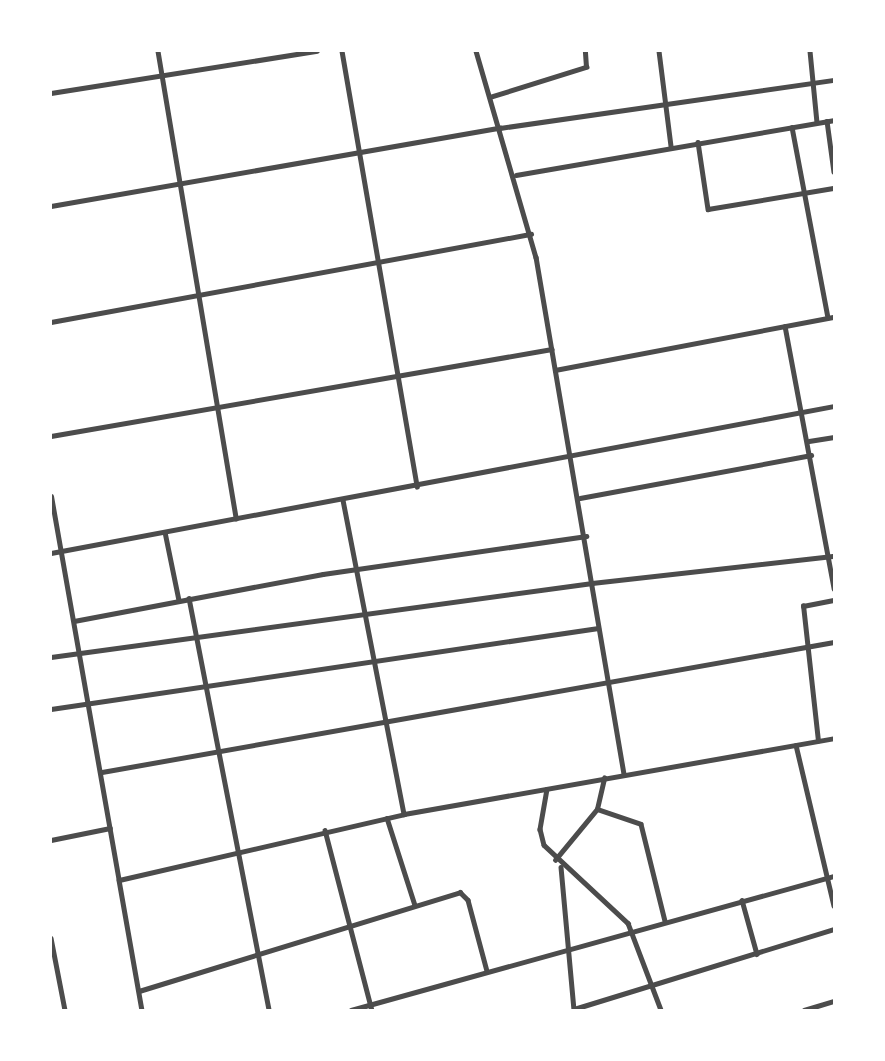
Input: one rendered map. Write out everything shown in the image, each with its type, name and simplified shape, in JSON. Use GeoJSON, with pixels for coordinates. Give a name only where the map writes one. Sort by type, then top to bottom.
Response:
{"type":"FeatureCollection","features":[{"type":"Feature","properties":{"kind":"street"},"geometry":{"type":"LineString","coordinates":[[158,51],[178,182],[236,519]]}},
{"type":"Feature","properties":{"kind":"street"},"geometry":{"type":"LineString","coordinates":[[51,93],[317,51]]}},
{"type":"Feature","properties":{"kind":"street"},"geometry":{"type":"LineString","coordinates":[[342,51],[401,378],[417,487]]}},
{"type":"Feature","properties":{"kind":"street"},"geometry":{"type":"LineString","coordinates":[[476,51],[516,175],[531,234],[580,498],[598,628],[624,774]]}},
{"type":"Feature","properties":{"kind":"street"},"geometry":{"type":"LineString","coordinates":[[490,98],[585,67],[585,51]]}},
{"type":"Feature","properties":{"kind":"street"},"geometry":{"type":"LineString","coordinates":[[659,51],[670,146]]}},
{"type":"Feature","properties":{"kind":"street"},"geometry":{"type":"LineString","coordinates":[[810,51],[817,122]]}},
{"type":"Feature","properties":{"kind":"street"},"geometry":{"type":"LineString","coordinates":[[51,206],[178,182],[500,128],[665,102],[834,80]]}},
{"type":"Feature","properties":{"kind":"street"},"geometry":{"type":"LineString","coordinates":[[516,175],[670,146],[834,120]]}},
{"type":"Feature","properties":{"kind":"street"},"geometry":{"type":"LineString","coordinates":[[827,121],[834,172]]}},
{"type":"Feature","properties":{"kind":"street"},"geometry":{"type":"LineString","coordinates":[[792,127],[802,192],[828,318]]}},
{"type":"Feature","properties":{"kind":"street"},"geometry":{"type":"LineString","coordinates":[[698,142],[708,208],[834,188]]}},
{"type":"Feature","properties":{"kind":"street"},"geometry":{"type":"LineString","coordinates":[[51,322],[197,293],[531,234]]}},
{"type":"Feature","properties":{"kind":"street"},"geometry":{"type":"LineString","coordinates":[[555,370],[834,317]]}},
{"type":"Feature","properties":{"kind":"street"},"geometry":{"type":"LineString","coordinates":[[785,326],[809,441],[834,588]]}},
{"type":"Feature","properties":{"kind":"street"},"geometry":{"type":"LineString","coordinates":[[51,436],[401,378],[552,349]]}},
{"type":"Feature","properties":{"kind":"street"},"geometry":{"type":"LineString","coordinates":[[51,553],[417,487],[572,452],[834,405]]}},
{"type":"Feature","properties":{"kind":"street"},"geometry":{"type":"LineString","coordinates":[[809,441],[834,437]]}},
{"type":"Feature","properties":{"kind":"street"},"geometry":{"type":"LineString","coordinates":[[580,498],[811,455]]}},
{"type":"Feature","properties":{"kind":"street"},"geometry":{"type":"LineString","coordinates":[[51,496],[102,772],[142,1010]]}},
{"type":"Feature","properties":{"kind":"street"},"geometry":{"type":"LineString","coordinates":[[343,500],[404,814]]}},
{"type":"Feature","properties":{"kind":"street"},"geometry":{"type":"LineString","coordinates":[[165,532],[179,600]]}},
{"type":"Feature","properties":{"kind":"street"},"geometry":{"type":"LineString","coordinates":[[74,621],[355,569],[586,536]]}},
{"type":"Feature","properties":{"kind":"street"},"geometry":{"type":"LineString","coordinates":[[51,657],[197,635],[592,583],[834,556]]}},
{"type":"Feature","properties":{"kind":"street"},"geometry":{"type":"LineString","coordinates":[[189,598],[221,752],[237,851],[269,1010]]}},
{"type":"Feature","properties":{"kind":"street"},"geometry":{"type":"LineString","coordinates":[[818,741],[811,648],[803,606],[834,600]]}},
{"type":"Feature","properties":{"kind":"street"},"geometry":{"type":"LineString","coordinates":[[51,709],[207,684],[598,628]]}},
{"type":"Feature","properties":{"kind":"street"},"geometry":{"type":"LineString","coordinates":[[102,772],[386,725],[834,642]]}},
{"type":"Feature","properties":{"kind":"street"},"geometry":{"type":"LineString","coordinates":[[120,880],[325,830],[404,814],[834,738]]}},
{"type":"Feature","properties":{"kind":"street"},"geometry":{"type":"LineString","coordinates":[[796,745],[834,906]]}},
{"type":"Feature","properties":{"kind":"street"},"geometry":{"type":"LineString","coordinates":[[555,860],[597,809],[604,778]]}},
{"type":"Feature","properties":{"kind":"street"},"geometry":{"type":"LineString","coordinates":[[547,789],[540,829],[555,860],[632,930],[661,1010]]}},
{"type":"Feature","properties":{"kind":"street"},"geometry":{"type":"LineString","coordinates":[[597,809],[641,824],[665,921]]}},
{"type":"Feature","properties":{"kind":"street"},"geometry":{"type":"LineString","coordinates":[[387,818],[416,905]]}},
{"type":"Feature","properties":{"kind":"street"},"geometry":{"type":"LineString","coordinates":[[51,840],[111,828]]}},
{"type":"Feature","properties":{"kind":"street"},"geometry":{"type":"LineString","coordinates":[[325,830],[348,927],[371,1007]]}},
{"type":"Feature","properties":{"kind":"street"},"geometry":{"type":"LineString","coordinates":[[561,866],[566,949],[574,1010],[654,988],[834,929]]}},
{"type":"Feature","properties":{"kind":"street"},"geometry":{"type":"LineString","coordinates":[[351,1010],[371,1007],[487,970],[834,876]]}},
{"type":"Feature","properties":{"kind":"street"},"geometry":{"type":"LineString","coordinates":[[139,991],[416,905],[465,895],[487,970]]}},
{"type":"Feature","properties":{"kind":"street"},"geometry":{"type":"LineString","coordinates":[[742,900],[757,954]]}},
{"type":"Feature","properties":{"kind":"street"},"geometry":{"type":"LineString","coordinates":[[51,938],[64,1010]]}},
{"type":"Feature","properties":{"kind":"street"},"geometry":{"type":"LineString","coordinates":[[804,1010],[834,1001]]}}]}
